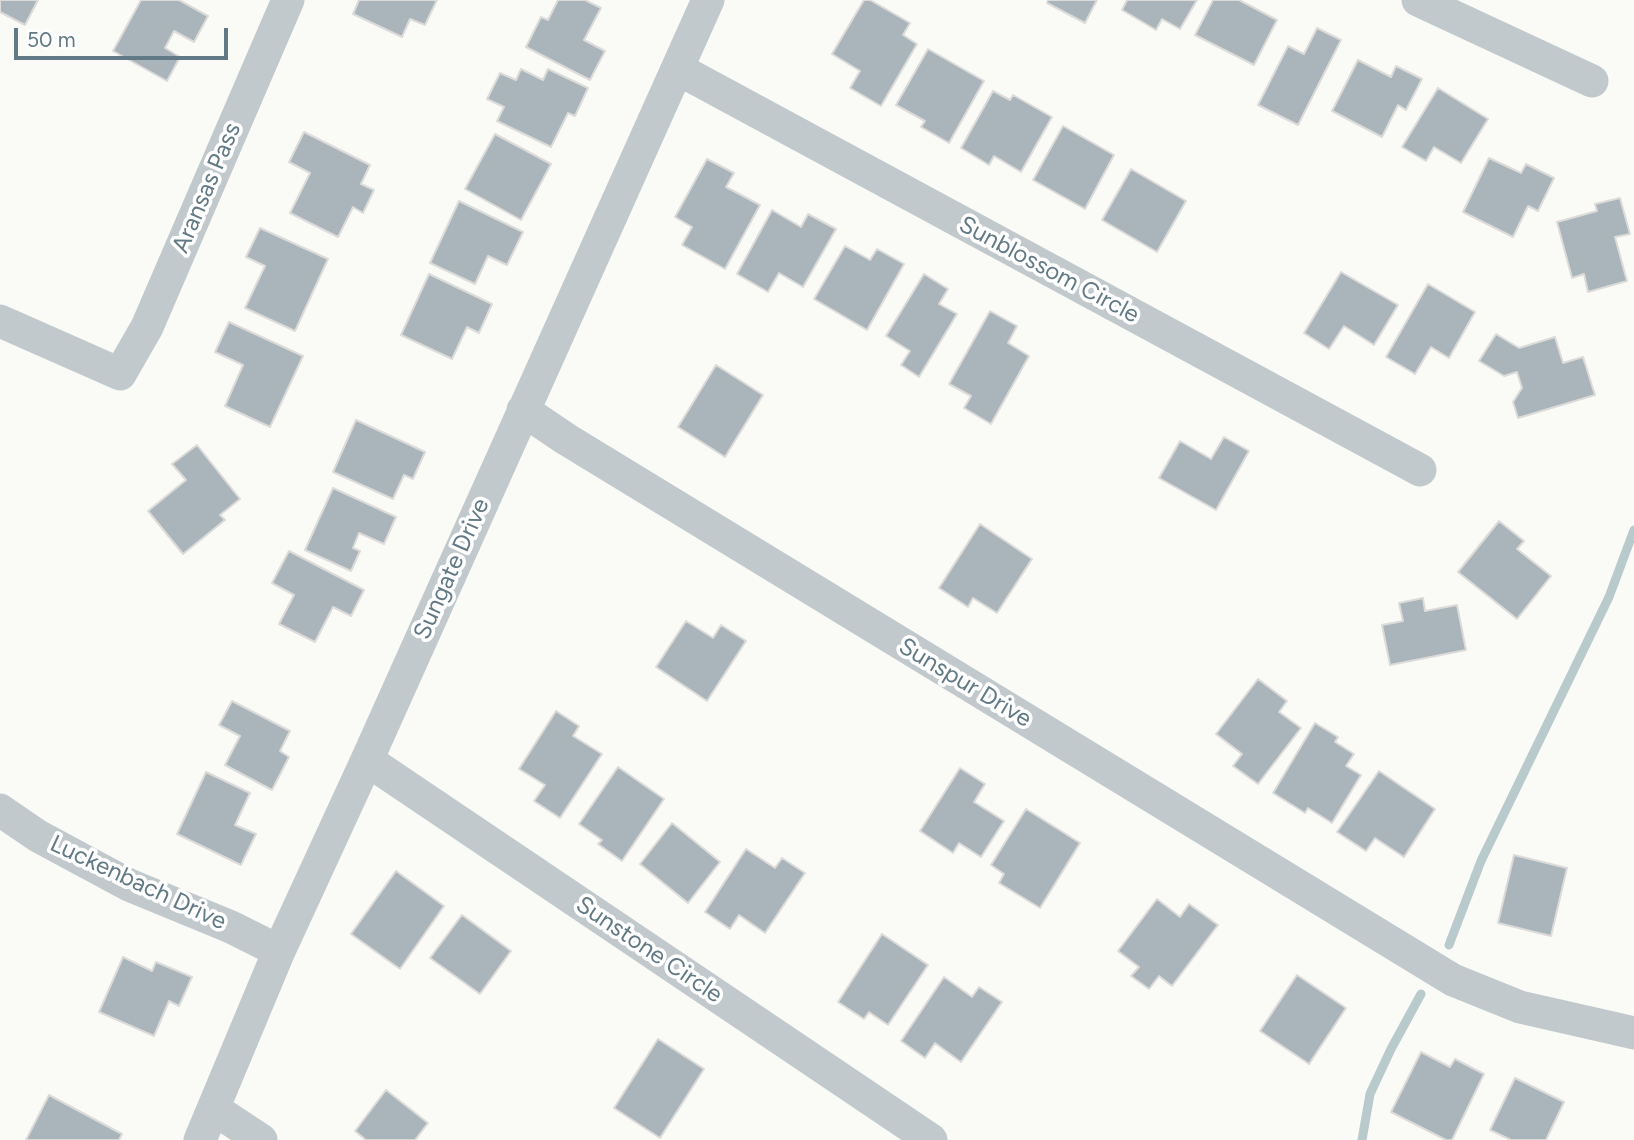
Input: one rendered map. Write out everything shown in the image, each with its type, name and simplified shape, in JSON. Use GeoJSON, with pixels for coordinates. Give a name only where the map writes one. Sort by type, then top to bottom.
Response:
{"type":"FeatureCollection","features":[{"type":"Feature","properties":{"kind":"street","name":"Aransas Pass"},"geometry":{"type":"LineString","coordinates":[[0,321],[120,374],[147,327],[288,0]]}},
{"type":"Feature","properties":{"kind":"street","name":"Sungate Drive"},"geometry":{"type":"LineString","coordinates":[[200,1140],[279,951],[708,0]]}},
{"type":"Feature","properties":{"kind":"street"},"geometry":{"type":"LineString","coordinates":[[1418,0],[1592,81]]}},
{"type":"Feature","properties":{"kind":"street","name":"Sunblossom Circle"},"geometry":{"type":"LineString","coordinates":[[678,69],[1420,470]]}},
{"type":"Feature","properties":{"kind":"street","name":"Sunspur Drive"},"geometry":{"type":"LineString","coordinates":[[523,410],[566,439],[1408,954],[1464,985],[1520,1007],[1634,1033]]}},
{"type":"Feature","properties":{"kind":"street","name":"Sunstone Circle"},"geometry":{"type":"LineString","coordinates":[[367,760],[931,1140]]}},
{"type":"Feature","properties":{"kind":"street","name":"Luckenbach Drive"},"geometry":{"type":"LineString","coordinates":[[0,810],[38,836],[129,885],[279,951]]}},
{"type":"Feature","properties":{"kind":"street"},"geometry":{"type":"LineString","coordinates":[[214,1109],[261,1140]]}},
{"type":"Feature","properties":{"kind":"building"},"geometry":{"type":"Polygon","coordinates":[[[0,0],[38,0],[25,25],[0,12],[0,0]]]}},
{"type":"Feature","properties":{"kind":"building"},"geometry":{"type":"Polygon","coordinates":[[[141,0],[179,0],[208,16],[194,42],[174,31],[165,48],[180,57],[167,81],[113,51],[141,0]]]}},
{"type":"Feature","properties":{"kind":"building"},"geometry":{"type":"Polygon","coordinates":[[[359,0],[437,0],[425,25],[410,19],[402,37],[353,14],[359,0]]]}},
{"type":"Feature","properties":{"kind":"building"},"geometry":{"type":"Polygon","coordinates":[[[558,0],[585,0],[601,8],[584,40],[605,51],[590,80],[526,47],[541,17],[548,20],[558,0]]]}},
{"type":"Feature","properties":{"kind":"building"},"geometry":{"type":"Polygon","coordinates":[[[864,0],[870,0],[910,23],[903,35],[917,44],[881,106],[850,88],[860,71],[832,54],[864,0]]]}},
{"type":"Feature","properties":{"kind":"building"},"geometry":{"type":"Polygon","coordinates":[[[1048,0],[1097,0],[1085,23],[1047,3],[1048,0]]]}},
{"type":"Feature","properties":{"kind":"building"},"geometry":{"type":"Polygon","coordinates":[[[1127,0],[1197,0],[1180,29],[1162,19],[1156,30],[1122,10],[1127,0]]]}},
{"type":"Feature","properties":{"kind":"building"},"geometry":{"type":"Polygon","coordinates":[[[1213,0],[1239,0],[1277,20],[1254,65],[1195,35],[1213,0]]]}},
{"type":"Feature","properties":{"kind":"building"},"geometry":{"type":"Polygon","coordinates":[[[1317,28],[1341,40],[1298,125],[1258,105],[1288,46],[1304,54],[1317,28]]]}},
{"type":"Feature","properties":{"kind":"building"},"geometry":{"type":"Polygon","coordinates":[[[928,49],[984,81],[949,143],[921,127],[925,121],[896,105],[928,49]]]}},
{"type":"Feature","properties":{"kind":"building"},"geometry":{"type":"Polygon","coordinates":[[[1358,60],[1391,77],[1396,66],[1422,79],[1406,110],[1398,105],[1382,137],[1332,111],[1358,60]]]}},
{"type":"Feature","properties":{"kind":"building"},"geometry":{"type":"Polygon","coordinates":[[[521,69],[543,80],[548,69],[588,88],[575,116],[568,113],[551,147],[497,121],[504,107],[487,99],[500,73],[516,80],[521,69]]]}},
{"type":"Feature","properties":{"kind":"building"},"geometry":{"type":"Polygon","coordinates":[[[1438,88],[1488,119],[1461,163],[1434,147],[1426,161],[1402,147],[1438,88]]]}},
{"type":"Feature","properties":{"kind":"building"},"geometry":{"type":"Polygon","coordinates":[[[993,91],[1010,100],[1013,95],[1052,117],[1021,172],[994,156],[989,165],[961,148],[993,91]]]}},
{"type":"Feature","properties":{"kind":"building"},"geometry":{"type":"Polygon","coordinates":[[[1063,126],[1114,155],[1085,209],[1033,180],[1063,126]]]}},
{"type":"Feature","properties":{"kind":"building"},"geometry":{"type":"Polygon","coordinates":[[[304,132],[370,165],[361,184],[374,190],[363,213],[353,207],[338,237],[290,213],[310,173],[289,162],[304,132]]]}},
{"type":"Feature","properties":{"kind":"building"},"geometry":{"type":"Polygon","coordinates":[[[495,134],[551,164],[521,220],[465,189],[495,134]]]}},
{"type":"Feature","properties":{"kind":"building"},"geometry":{"type":"Polygon","coordinates":[[[1489,158],[1521,173],[1526,164],[1554,178],[1538,211],[1528,206],[1513,237],[1463,212],[1489,158]]]}},
{"type":"Feature","properties":{"kind":"building"},"geometry":{"type":"Polygon","coordinates":[[[707,159],[734,173],[726,187],[760,205],[725,269],[682,245],[692,227],[675,217],[707,159]]]}},
{"type":"Feature","properties":{"kind":"building"},"geometry":{"type":"Polygon","coordinates":[[[1131,169],[1186,201],[1157,252],[1102,220],[1131,169]]]}},
{"type":"Feature","properties":{"kind":"building"},"geometry":{"type":"Polygon","coordinates":[[[1620,198],[1630,234],[1615,237],[1627,281],[1588,292],[1584,274],[1572,278],[1557,222],[1597,211],[1595,204],[1620,198]]]}},
{"type":"Feature","properties":{"kind":"building"},"geometry":{"type":"Polygon","coordinates":[[[459,201],[523,232],[507,265],[488,256],[475,284],[430,263],[459,201]]]}},
{"type":"Feature","properties":{"kind":"building"},"geometry":{"type":"Polygon","coordinates":[[[772,210],[801,227],[808,214],[836,229],[803,287],[779,273],[768,292],[737,274],[772,210]]]}},
{"type":"Feature","properties":{"kind":"building"},"geometry":{"type":"Polygon","coordinates":[[[260,228],[328,259],[295,331],[245,308],[265,266],[246,257],[260,228]]]}},
{"type":"Feature","properties":{"kind":"building"},"geometry":{"type":"Polygon","coordinates":[[[845,246],[870,260],[877,249],[904,264],[867,330],[814,299],[845,246]]]}},
{"type":"Feature","properties":{"kind":"building"},"geometry":{"type":"Polygon","coordinates":[[[1341,272],[1398,305],[1374,345],[1344,326],[1329,349],[1304,333],[1341,272]]]}},
{"type":"Feature","properties":{"kind":"building"},"geometry":{"type":"Polygon","coordinates":[[[429,274],[492,304],[479,333],[467,327],[452,359],[401,335],[429,274]]]}},
{"type":"Feature","properties":{"kind":"building"},"geometry":{"type":"Polygon","coordinates":[[[924,274],[948,289],[939,304],[957,314],[919,377],[901,365],[910,351],[886,336],[924,274]]]}},
{"type":"Feature","properties":{"kind":"building"},"geometry":{"type":"Polygon","coordinates":[[[1428,284],[1475,312],[1449,358],[1431,347],[1415,374],[1386,357],[1428,284]]]}},
{"type":"Feature","properties":{"kind":"building"},"geometry":{"type":"Polygon","coordinates":[[[990,311],[1017,326],[1008,343],[1029,356],[991,424],[964,408],[971,396],[949,384],[990,311]]]}},
{"type":"Feature","properties":{"kind":"building"},"geometry":{"type":"Polygon","coordinates":[[[229,322],[303,356],[270,427],[225,406],[243,365],[215,352],[229,322]]]}},
{"type":"Feature","properties":{"kind":"building"},"geometry":{"type":"Polygon","coordinates":[[[1496,334],[1519,348],[1555,337],[1563,363],[1583,357],[1595,395],[1518,418],[1513,402],[1522,388],[1517,372],[1504,376],[1479,361],[1496,334]]]}},
{"type":"Feature","properties":{"kind":"building"},"geometry":{"type":"Polygon","coordinates":[[[716,365],[763,395],[725,457],[678,427],[716,365]]]}},
{"type":"Feature","properties":{"kind":"building"},"geometry":{"type":"Polygon","coordinates":[[[356,420],[425,452],[413,479],[404,475],[393,499],[333,472],[356,420]]]}},
{"type":"Feature","properties":{"kind":"building"},"geometry":{"type":"Polygon","coordinates":[[[1224,437],[1249,451],[1216,510],[1159,478],[1180,441],[1211,459],[1224,437]]]}},
{"type":"Feature","properties":{"kind":"building"},"geometry":{"type":"Polygon","coordinates":[[[197,445],[240,499],[220,515],[225,520],[183,554],[148,511],[186,480],[172,464],[197,445]]]}},
{"type":"Feature","properties":{"kind":"building"},"geometry":{"type":"Polygon","coordinates":[[[333,488],[396,517],[384,544],[359,533],[353,548],[360,551],[351,571],[305,550],[333,488]]]}},
{"type":"Feature","properties":{"kind":"building"},"geometry":{"type":"Polygon","coordinates":[[[1499,521],[1524,541],[1517,549],[1551,576],[1517,619],[1458,572],[1499,521]]]}},
{"type":"Feature","properties":{"kind":"building"},"geometry":{"type":"Polygon","coordinates":[[[980,524],[1032,559],[997,613],[973,598],[968,607],[939,588],[980,524]]]}},
{"type":"Feature","properties":{"kind":"building"},"geometry":{"type":"Polygon","coordinates":[[[289,551],[364,590],[351,616],[333,607],[315,642],[279,624],[294,595],[272,583],[289,551]]]}},
{"type":"Feature","properties":{"kind":"building"},"geometry":{"type":"Polygon","coordinates":[[[1423,598],[1425,611],[1457,605],[1466,650],[1390,665],[1382,625],[1403,621],[1399,603],[1423,598]]]}},
{"type":"Feature","properties":{"kind":"building"},"geometry":{"type":"Polygon","coordinates":[[[686,621],[713,638],[721,625],[746,641],[707,701],[656,667],[686,621]]]}},
{"type":"Feature","properties":{"kind":"building"},"geometry":{"type":"Polygon","coordinates":[[[1258,679],[1287,701],[1279,712],[1301,728],[1258,784],[1233,766],[1242,754],[1216,734],[1258,679]]]}},
{"type":"Feature","properties":{"kind":"building"},"geometry":{"type":"Polygon","coordinates":[[[232,701],[290,731],[280,751],[289,757],[272,790],[225,765],[240,736],[219,725],[232,701]]]}},
{"type":"Feature","properties":{"kind":"building"},"geometry":{"type":"Polygon","coordinates":[[[556,711],[579,726],[573,736],[602,754],[560,818],[534,801],[545,785],[519,769],[556,711]]]}},
{"type":"Feature","properties":{"kind":"building"},"geometry":{"type":"Polygon","coordinates":[[[1315,723],[1338,737],[1335,742],[1354,754],[1346,766],[1361,775],[1332,823],[1308,808],[1305,813],[1273,793],[1315,723]]]}},
{"type":"Feature","properties":{"kind":"building"},"geometry":{"type":"Polygon","coordinates":[[[618,767],[664,799],[622,861],[598,844],[602,840],[579,824],[618,767]]]}},
{"type":"Feature","properties":{"kind":"building"},"geometry":{"type":"Polygon","coordinates":[[[960,768],[985,784],[974,802],[1004,821],[981,857],[959,843],[953,853],[920,831],[960,768]]]}},
{"type":"Feature","properties":{"kind":"building"},"geometry":{"type":"Polygon","coordinates":[[[1379,771],[1435,809],[1404,857],[1375,838],[1366,851],[1337,832],[1379,771]]]}},
{"type":"Feature","properties":{"kind":"building"},"geometry":{"type":"Polygon","coordinates":[[[206,772],[250,793],[235,825],[256,834],[241,865],[177,834],[206,772]]]}},
{"type":"Feature","properties":{"kind":"building"},"geometry":{"type":"Polygon","coordinates":[[[1026,809],[1080,843],[1040,908],[999,883],[1004,874],[991,865],[1026,809]]]}},
{"type":"Feature","properties":{"kind":"building"},"geometry":{"type":"Polygon","coordinates":[[[672,823],[720,862],[688,903],[640,864],[672,823]]]}},
{"type":"Feature","properties":{"kind":"building"},"geometry":{"type":"Polygon","coordinates":[[[746,849],[775,868],[782,858],[805,873],[765,933],[739,915],[730,929],[705,912],[746,849]]]}},
{"type":"Feature","properties":{"kind":"building"},"geometry":{"type":"Polygon","coordinates":[[[1514,855],[1567,868],[1551,936],[1498,923],[1514,855]]]}},
{"type":"Feature","properties":{"kind":"building"},"geometry":{"type":"Polygon","coordinates":[[[396,871],[444,906],[400,969],[351,934],[396,871]]]}},
{"type":"Feature","properties":{"kind":"building"},"geometry":{"type":"Polygon","coordinates":[[[1157,899],[1180,917],[1189,904],[1218,925],[1172,986],[1159,976],[1149,989],[1131,976],[1139,967],[1118,951],[1157,899]]]}},
{"type":"Feature","properties":{"kind":"building"},"geometry":{"type":"Polygon","coordinates":[[[462,915],[511,951],[480,994],[430,958],[462,915]]]}},
{"type":"Feature","properties":{"kind":"building"},"geometry":{"type":"Polygon","coordinates":[[[882,934],[928,965],[888,1025],[869,1012],[864,1019],[838,1002],[882,934]]]}},
{"type":"Feature","properties":{"kind":"building"},"geometry":{"type":"Polygon","coordinates":[[[123,957],[152,971],[156,962],[192,977],[179,1006],[169,1001],[154,1036],[99,1012],[123,957]]]}},
{"type":"Feature","properties":{"kind":"building"},"geometry":{"type":"Polygon","coordinates":[[[1297,975],[1346,1008],[1309,1064],[1260,1031],[1297,975]]]}},
{"type":"Feature","properties":{"kind":"building"},"geometry":{"type":"Polygon","coordinates":[[[944,977],[972,997],[979,987],[1002,1002],[961,1062],[935,1043],[925,1058],[901,1041],[944,977]]]}},
{"type":"Feature","properties":{"kind":"building"},"geometry":{"type":"Polygon","coordinates":[[[658,1039],[704,1069],[660,1138],[614,1108],[658,1039]]]}},
{"type":"Feature","properties":{"kind":"building"},"geometry":{"type":"Polygon","coordinates":[[[1421,1052],[1450,1067],[1455,1059],[1484,1074],[1452,1140],[1446,1140],[1391,1112],[1421,1052]]]}},
{"type":"Feature","properties":{"kind":"building"},"geometry":{"type":"Polygon","coordinates":[[[1515,1078],[1564,1102],[1546,1140],[1511,1140],[1490,1130],[1515,1078]]]}},
{"type":"Feature","properties":{"kind":"building"},"geometry":{"type":"Polygon","coordinates":[[[386,1090],[428,1123],[415,1140],[366,1140],[355,1131],[386,1090]]]}},
{"type":"Feature","properties":{"kind":"building"},"geometry":{"type":"Polygon","coordinates":[[[49,1095],[122,1134],[119,1140],[26,1140],[49,1095]]]}},
{"type":"Feature","properties":{"kind":"waterway"},"geometry":{"type":"LineString","coordinates":[[1449,945],[1481,861],[1609,597],[1634,530]]}},
{"type":"Feature","properties":{"kind":"waterway"},"geometry":{"type":"LineString","coordinates":[[1362,1140],[1370,1094],[1421,994]]}}]}
